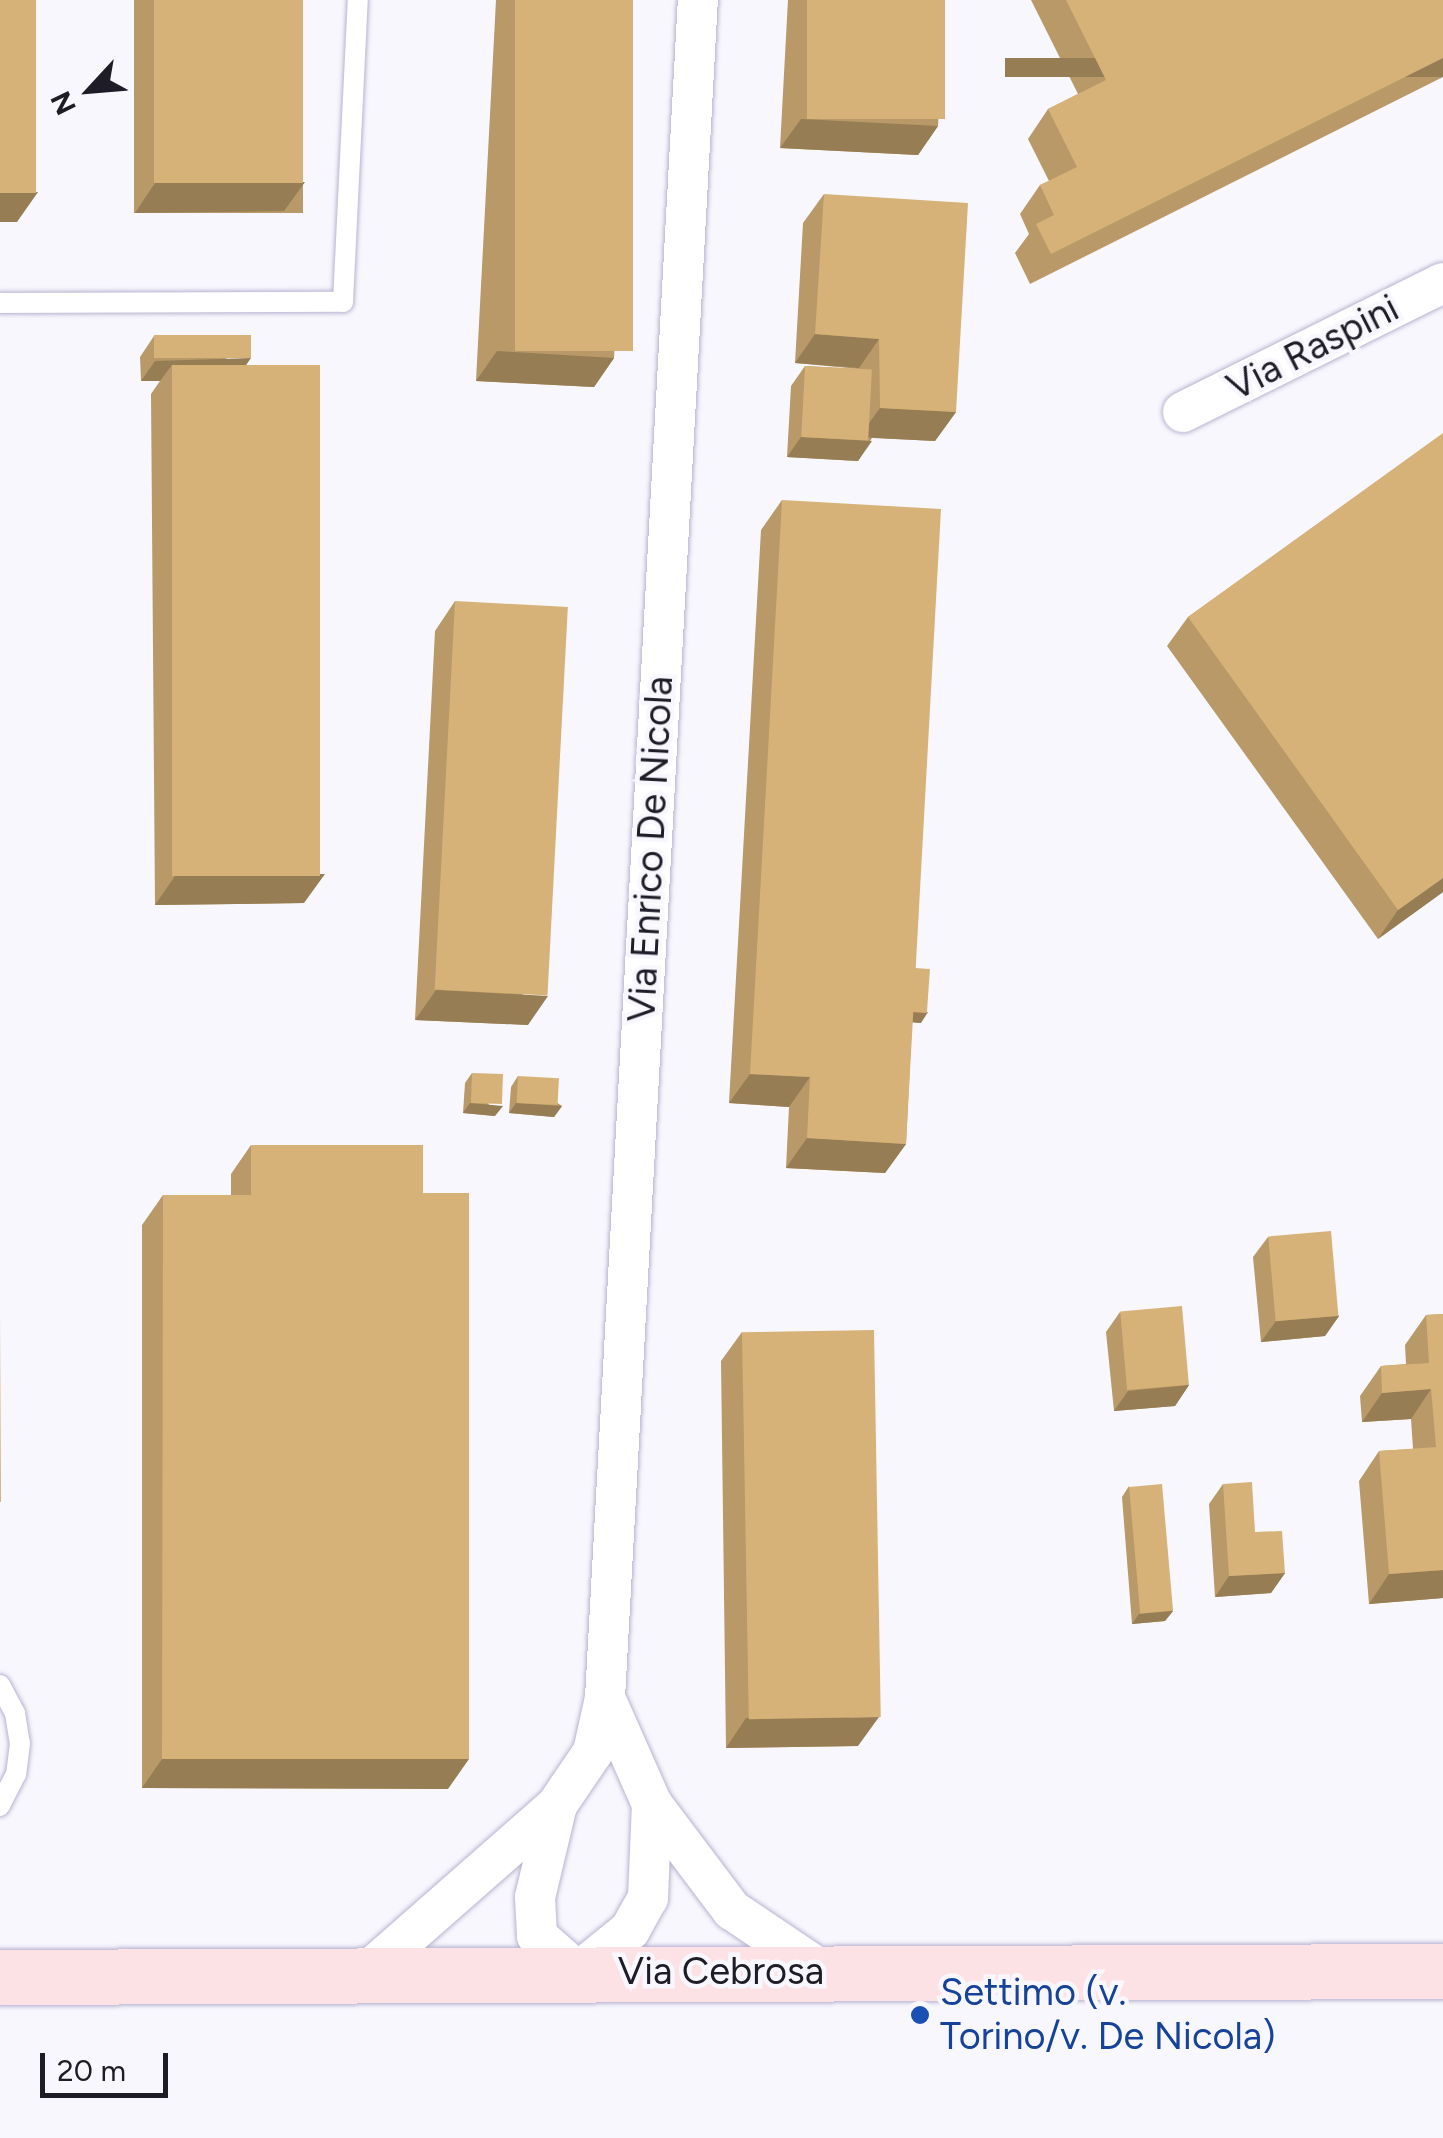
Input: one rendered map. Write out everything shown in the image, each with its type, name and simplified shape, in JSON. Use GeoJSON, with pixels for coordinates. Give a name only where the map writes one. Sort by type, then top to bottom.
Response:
{"type":"FeatureCollection","features":[{"type":"Feature","properties":{"kind":"main road","name":"Via Cebrosa"},"geometry":{"type":"LineString","coordinates":[[0,1976],[1443,1972]]}},
{"type":"Feature","properties":{"kind":"street","name":"Via Enrico De Nicola"},"geometry":{"type":"LineString","coordinates":[[366,1973],[558,1804],[593,1752],[604,1698],[698,0]]}},
{"type":"Feature","properties":{"kind":"street","name":"Via Raspini"},"geometry":{"type":"LineString","coordinates":[[1184,412],[1443,283]]}},
{"type":"Feature","properties":{"kind":"street","name":"Via Enrico De Nicola"},"geometry":{"type":"LineString","coordinates":[[604,1698],[652,1804],[732,1910],[824,1972]]}},
{"type":"Feature","properties":{"kind":"street","name":"Via Enrico De Nicola"},"geometry":{"type":"LineString","coordinates":[[558,1804],[535,1897],[537,1936],[578,1972],[630,1930],[648,1898],[652,1804]]}},
{"type":"Feature","properties":{"kind":"lane"},"geometry":{"type":"LineString","coordinates":[[0,302],[343,302],[358,0]]}},
{"type":"Feature","properties":{"kind":"lane"},"geometry":{"type":"LineString","coordinates":[[0,1685],[14,1713],[20,1743],[16,1774],[0,1806]]}},
{"type":"Feature","properties":{"kind":"building"},"geometry":{"type":"Polygon","coordinates":[[[0,0],[36,0],[36,193],[0,193],[0,0]]]}},
{"type":"Feature","properties":{"kind":"building"},"geometry":{"type":"Polygon","coordinates":[[[154,0],[303,0],[303,183],[154,183],[154,0]]]}},
{"type":"Feature","properties":{"kind":"building"},"geometry":{"type":"Polygon","coordinates":[[[515,0],[633,0],[633,351],[515,351],[515,0]]]}},
{"type":"Feature","properties":{"kind":"building"},"geometry":{"type":"Polygon","coordinates":[[[807,0],[945,0],[945,119],[807,119],[807,0]]]}},
{"type":"Feature","properties":{"kind":"building"},"geometry":{"type":"Polygon","coordinates":[[[1066,0],[1443,0],[1443,58],[1051,254],[1036,224],[1054,215],[1040,185],[1077,167],[1048,109],[1106,80],[1066,0]]]}},
{"type":"Feature","properties":{"kind":"building"},"geometry":{"type":"Polygon","coordinates":[[[824,194],[968,203],[956,412],[880,408],[879,339],[815,334],[824,194]]]}},
{"type":"Feature","properties":{"kind":"building"},"geometry":{"type":"Polygon","coordinates":[[[154,335],[251,335],[251,358],[154,358],[154,335]]]}},
{"type":"Feature","properties":{"kind":"building"},"geometry":{"type":"Polygon","coordinates":[[[172,365],[320,365],[320,876],[172,876],[172,365]]]}},
{"type":"Feature","properties":{"kind":"building"},"geometry":{"type":"Polygon","coordinates":[[[805,366],[872,370],[868,440],[801,437],[805,366]]]}},
{"type":"Feature","properties":{"kind":"building"},"geometry":{"type":"Polygon","coordinates":[[[1443,433],[1443,878],[1398,910],[1188,617],[1443,433]]]}},
{"type":"Feature","properties":{"kind":"building"},"geometry":{"type":"Polygon","coordinates":[[[782,500],[941,509],[906,1144],[807,1138],[810,1077],[750,1074],[782,500]]]}},
{"type":"Feature","properties":{"kind":"building"},"geometry":{"type":"Polygon","coordinates":[[[455,601],[568,607],[547,995],[435,989],[455,601]]]}},
{"type":"Feature","properties":{"kind":"building"},"geometry":{"type":"Polygon","coordinates":[[[915,968],[930,969],[927,1013],[912,1012],[915,968]]]}},
{"type":"Feature","properties":{"kind":"building"},"geometry":{"type":"Polygon","coordinates":[[[472,1073],[503,1074],[502,1104],[471,1103],[472,1073]]]}},
{"type":"Feature","properties":{"kind":"building"},"geometry":{"type":"Polygon","coordinates":[[[518,1076],[559,1078],[558,1105],[517,1103],[518,1076]]]}},
{"type":"Feature","properties":{"kind":"building"},"geometry":{"type":"Polygon","coordinates":[[[251,1145],[423,1145],[423,1193],[469,1193],[469,1759],[162,1759],[163,1195],[251,1195],[251,1145]]]}},
{"type":"Feature","properties":{"kind":"building"},"geometry":{"type":"Polygon","coordinates":[[[1331,1231],[1338,1316],[1276,1321],[1268,1236],[1331,1231]]]}},
{"type":"Feature","properties":{"kind":"building"},"geometry":{"type":"Polygon","coordinates":[[[1182,1306],[1189,1385],[1127,1390],[1120,1311],[1182,1306]]]}},
{"type":"Feature","properties":{"kind":"building"},"geometry":{"type":"Polygon","coordinates":[[[1443,1314],[1443,1570],[1389,1574],[1379,1451],[1436,1447],[1431,1389],[1382,1393],[1381,1366],[1429,1363],[1426,1315],[1443,1314]]]}},
{"type":"Feature","properties":{"kind":"building"},"geometry":{"type":"Polygon","coordinates":[[[0,1315],[1,1502],[0,1502],[0,1315]]]}},
{"type":"Feature","properties":{"kind":"building"},"geometry":{"type":"Polygon","coordinates":[[[874,1330],[881,1717],[749,1719],[742,1332],[874,1330]]]}},
{"type":"Feature","properties":{"kind":"building"},"geometry":{"type":"Polygon","coordinates":[[[1252,1482],[1255,1532],[1282,1531],[1285,1573],[1229,1576],[1223,1484],[1252,1482]]]}},
{"type":"Feature","properties":{"kind":"building"},"geometry":{"type":"Polygon","coordinates":[[[1162,1484],[1173,1611],[1140,1613],[1129,1487],[1162,1484]]]}},
{"type":"Feature","properties":{"kind":"place","name":"Settimo (v. Torino/v. De Nicola)"},"geometry":{"type":"Point","coordinates":[920,2015]}}]}
